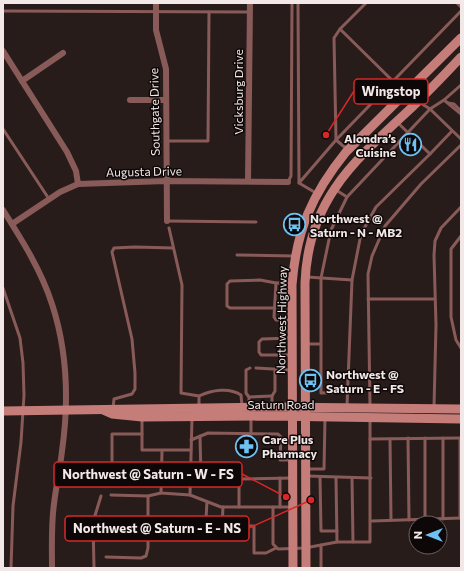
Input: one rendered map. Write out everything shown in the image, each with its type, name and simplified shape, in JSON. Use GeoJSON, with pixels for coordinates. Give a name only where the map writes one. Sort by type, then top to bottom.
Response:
{"type":"FeatureCollection","features":[{"type":"Feature","properties":{"kind":"main road","name":"Northwest Highway"},"geometry":{"type":"LineString","coordinates":[[293,568],[292,280],[295,256],[305,218],[330,172],[348,150],[404,92],[461,38]]}},
{"type":"Feature","properties":{"kind":"main road","name":"Northwest Highway"},"geometry":{"type":"LineString","coordinates":[[306,568],[306,277],[311,238],[321,213],[334,189],[353,163],[418,101],[461,57]]}},
{"type":"Feature","properties":{"kind":"main road"},"geometry":{"type":"LineString","coordinates":[[404,92],[418,101]]}},
{"type":"Feature","properties":{"kind":"main road"},"geometry":{"type":"LineString","coordinates":[[292,280],[306,277]]}},
{"type":"Feature","properties":{"kind":"main road","name":"Saturn Road"},"geometry":{"type":"LineString","coordinates":[[3,411],[102,410],[113,408],[196,412],[248,410],[272,407],[292,412]]}},
{"type":"Feature","properties":{"kind":"main road","name":"Saturn Road"},"geometry":{"type":"LineString","coordinates":[[102,410],[112,414],[142,417],[196,412],[248,410],[305,412],[347,408],[370,412],[461,419]]}},
{"type":"Feature","properties":{"kind":"main road","name":"Saturn Road"},"geometry":{"type":"LineString","coordinates":[[305,412],[325,416],[370,412],[461,409]]}},
{"type":"Feature","properties":{"kind":"street","name":"Southgate Drive"},"geometry":{"type":"LineString","coordinates":[[156,3],[156,30],[166,70],[167,221]]}},
{"type":"Feature","properties":{"kind":"street","name":"Vicksburg Drive"},"geometry":{"type":"LineString","coordinates":[[248,181],[250,3]]}},
{"type":"Feature","properties":{"kind":"street"},"geometry":{"type":"LineString","coordinates":[[3,51],[67,152],[76,171],[78,184]]}},
{"type":"Feature","properties":{"kind":"street"},"geometry":{"type":"LineString","coordinates":[[22,81],[63,53]]}},
{"type":"Feature","properties":{"kind":"street"},"geometry":{"type":"LineString","coordinates":[[130,100],[166,100]]}},
{"type":"Feature","properties":{"kind":"street","name":"Augusta Drive"},"geometry":{"type":"LineString","coordinates":[[12,224],[60,192],[78,184],[166,181],[288,182]]}},
{"type":"Feature","properties":{"kind":"street"},"geometry":{"type":"LineString","coordinates":[[3,210],[33,258],[54,309],[62,347],[66,410],[52,520],[52,568]]}},
{"type":"Feature","properties":{"kind":"lane"},"geometry":{"type":"LineString","coordinates":[[288,182],[291,176],[292,3]]}},
{"type":"Feature","properties":{"kind":"lane"},"geometry":{"type":"LineString","coordinates":[[298,3],[299,183]]}},
{"type":"Feature","properties":{"kind":"lane"},"geometry":{"type":"LineString","coordinates":[[348,150],[336,140],[334,38],[340,29],[366,3]]}},
{"type":"Feature","properties":{"kind":"lane"},"geometry":{"type":"LineString","coordinates":[[457,3],[461,7]]}},
{"type":"Feature","properties":{"kind":"lane"},"geometry":{"type":"LineString","coordinates":[[3,11],[250,12]]}},
{"type":"Feature","properties":{"kind":"lane"},"geometry":{"type":"LineString","coordinates":[[299,183],[336,140],[461,11]]}},
{"type":"Feature","properties":{"kind":"lane"},"geometry":{"type":"LineString","coordinates":[[166,140],[208,141],[209,12]]}},
{"type":"Feature","properties":{"kind":"lane"},"geometry":{"type":"LineString","coordinates":[[340,29],[404,92]]}},
{"type":"Feature","properties":{"kind":"lane"},"geometry":{"type":"LineString","coordinates":[[348,392],[321,393],[321,278],[331,230],[347,197],[430,109],[445,101],[461,85]]}},
{"type":"Feature","properties":{"kind":"lane"},"geometry":{"type":"LineString","coordinates":[[418,101],[430,109],[461,139]]}},
{"type":"Feature","properties":{"kind":"lane"},"geometry":{"type":"LineString","coordinates":[[445,101],[454,104],[461,111]]}},
{"type":"Feature","properties":{"kind":"lane"},"geometry":{"type":"LineString","coordinates":[[445,101],[461,114]]}},
{"type":"Feature","properties":{"kind":"lane"},"geometry":{"type":"LineString","coordinates":[[396,122],[430,154]]}},
{"type":"Feature","properties":{"kind":"lane"},"geometry":{"type":"LineString","coordinates":[[3,129],[49,200]]}},
{"type":"Feature","properties":{"kind":"lane"},"geometry":{"type":"LineString","coordinates":[[347,408],[352,280],[361,234],[376,207],[452,131]]}},
{"type":"Feature","properties":{"kind":"lane"},"geometry":{"type":"LineString","coordinates":[[273,507],[273,544],[276,548],[281,550],[306,548],[337,542],[370,542],[372,521],[368,274],[385,226],[421,184],[461,145]]}},
{"type":"Feature","properties":{"kind":"lane"},"geometry":{"type":"LineString","coordinates":[[299,183],[317,194]]}},
{"type":"Feature","properties":{"kind":"lane"},"geometry":{"type":"LineString","coordinates":[[334,189],[347,197]]}},
{"type":"Feature","properties":{"kind":"lane"},"geometry":{"type":"LineString","coordinates":[[434,409],[435,241],[441,228],[461,207]]}},
{"type":"Feature","properties":{"kind":"lane"},"geometry":{"type":"LineString","coordinates":[[167,221],[256,222]]}},
{"type":"Feature","properties":{"kind":"lane"},"geometry":{"type":"LineString","coordinates":[[169,228],[182,285],[181,393],[199,396],[211,391],[234,390],[241,395],[248,410]]}},
{"type":"Feature","properties":{"kind":"lane"},"geometry":{"type":"LineString","coordinates":[[461,236],[451,249],[451,317],[461,348]]}},
{"type":"Feature","properties":{"kind":"lane"},"geometry":{"type":"LineString","coordinates":[[113,408],[114,399],[132,394],[134,389],[135,372],[132,339],[112,252],[114,248],[174,248]]}},
{"type":"Feature","properties":{"kind":"lane"},"geometry":{"type":"LineString","coordinates":[[237,256],[295,256]]}},
{"type":"Feature","properties":{"kind":"lane"},"geometry":{"type":"LineString","coordinates":[[306,277],[352,280]]}},
{"type":"Feature","properties":{"kind":"lane"},"geometry":{"type":"LineString","coordinates":[[274,308],[230,308],[227,306],[227,284],[230,281],[260,280],[276,283],[292,280]]}},
{"type":"Feature","properties":{"kind":"lane"},"geometry":{"type":"LineString","coordinates":[[276,283],[274,317],[276,320],[292,320]]}},
{"type":"Feature","properties":{"kind":"lane"},"geometry":{"type":"LineString","coordinates":[[3,288],[20,344],[24,363],[23,411],[19,466],[13,506],[11,568]]}},
{"type":"Feature","properties":{"kind":"lane"},"geometry":{"type":"LineString","coordinates":[[368,299],[435,299]]}},
{"type":"Feature","properties":{"kind":"lane"},"geometry":{"type":"LineString","coordinates":[[292,338],[261,339],[259,342],[259,352],[262,356],[292,355]]}},
{"type":"Feature","properties":{"kind":"lane"},"geometry":{"type":"LineString","coordinates":[[306,344],[321,344]]}},
{"type":"Feature","properties":{"kind":"lane"},"geometry":{"type":"LineString","coordinates":[[250,368],[246,370],[246,393],[250,397],[272,396]]}},
{"type":"Feature","properties":{"kind":"lane"},"geometry":{"type":"LineString","coordinates":[[256,368],[292,370]]}},
{"type":"Feature","properties":{"kind":"lane"},"geometry":{"type":"LineString","coordinates":[[272,407],[272,396],[275,391],[275,370]]}},
{"type":"Feature","properties":{"kind":"lane"},"geometry":{"type":"LineString","coordinates":[[190,495],[191,440],[199,396]]}},
{"type":"Feature","properties":{"kind":"lane"},"geometry":{"type":"LineString","coordinates":[[250,397],[248,410],[251,434]]}},
{"type":"Feature","properties":{"kind":"lane"},"geometry":{"type":"LineString","coordinates":[[305,473],[324,469],[325,416]]}},
{"type":"Feature","properties":{"kind":"lane"},"geometry":{"type":"LineString","coordinates":[[142,417],[142,450],[191,450]]}},
{"type":"Feature","properties":{"kind":"lane"},"geometry":{"type":"LineString","coordinates":[[191,440],[208,433],[278,434],[281,437],[280,460],[292,460]]}},
{"type":"Feature","properties":{"kind":"lane"},"geometry":{"type":"LineString","coordinates":[[112,481],[112,434],[142,434]]}},
{"type":"Feature","properties":{"kind":"lane"},"geometry":{"type":"LineString","coordinates":[[191,479],[201,478],[200,436]]}},
{"type":"Feature","properties":{"kind":"lane"},"geometry":{"type":"LineString","coordinates":[[390,438],[391,520]]}},
{"type":"Feature","properties":{"kind":"lane"},"geometry":{"type":"LineString","coordinates":[[408,438],[409,515]]}},
{"type":"Feature","properties":{"kind":"lane"},"geometry":{"type":"LineString","coordinates":[[425,438],[425,515]]}},
{"type":"Feature","properties":{"kind":"lane"},"geometry":{"type":"LineString","coordinates":[[443,438],[443,515]]}},
{"type":"Feature","properties":{"kind":"lane"},"geometry":{"type":"LineString","coordinates":[[370,439],[460,438],[461,518],[448,519]]}},
{"type":"Feature","properties":{"kind":"lane"},"geometry":{"type":"LineString","coordinates":[[161,493],[162,451]]}},
{"type":"Feature","properties":{"kind":"lane"},"geometry":{"type":"LineString","coordinates":[[305,473],[320,477],[371,478]]}},
{"type":"Feature","properties":{"kind":"lane"},"geometry":{"type":"LineString","coordinates":[[320,477],[321,531],[337,532]]}},
{"type":"Feature","properties":{"kind":"lane"},"geometry":{"type":"LineString","coordinates":[[280,478],[280,507]]}},
{"type":"Feature","properties":{"kind":"lane"},"geometry":{"type":"LineString","coordinates":[[239,507],[239,479],[292,478]]}},
{"type":"Feature","properties":{"kind":"lane"},"geometry":{"type":"LineString","coordinates":[[336,478],[337,542]]}},
{"type":"Feature","properties":{"kind":"lane"},"geometry":{"type":"LineString","coordinates":[[352,478],[353,542]]}},
{"type":"Feature","properties":{"kind":"lane"},"geometry":{"type":"LineString","coordinates":[[111,495],[148,496],[161,493],[190,495],[223,507],[292,507]]}},
{"type":"Feature","properties":{"kind":"lane"},"geometry":{"type":"LineString","coordinates":[[94,568],[93,522],[101,496]]}},
{"type":"Feature","properties":{"kind":"lane"},"geometry":{"type":"LineString","coordinates":[[106,557],[142,558],[146,556],[148,548],[148,496]]}},
{"type":"Feature","properties":{"kind":"lane"},"geometry":{"type":"LineString","coordinates":[[182,534],[205,535],[207,502]]}},
{"type":"Feature","properties":{"kind":"lane"},"geometry":{"type":"LineString","coordinates":[[223,507],[222,526],[254,526],[254,553],[266,553],[276,548]]}},
{"type":"Feature","properties":{"kind":"lane"},"geometry":{"type":"LineString","coordinates":[[372,521],[408,520]]}},
{"type":"Feature","properties":{"kind":"lane"},"geometry":{"type":"LineString","coordinates":[[321,545],[321,568]]}},
{"type":"Feature","properties":{"kind":"place","name":"Wingstop"},"geometry":{"type":"Point","coordinates":[326,135]}},
{"type":"Feature","properties":{"kind":"place","name":"Alondra’s Cuisine"},"geometry":{"type":"Point","coordinates":[411,145]}},
{"type":"Feature","properties":{"kind":"place","name":"Northwest @ Saturn - N - MB2"},"geometry":{"type":"Point","coordinates":[295,225]}},
{"type":"Feature","properties":{"kind":"place","name":"Northwest @ Saturn - E - FS"},"geometry":{"type":"Point","coordinates":[311,381]}},
{"type":"Feature","properties":{"kind":"place","name":"Care Plus Pharmacy"},"geometry":{"type":"Point","coordinates":[246,446]}},
{"type":"Feature","properties":{"kind":"place","name":"Northwest @ Saturn - W - FS"},"geometry":{"type":"Point","coordinates":[286,497]}},
{"type":"Feature","properties":{"kind":"place","name":"Northwest @ Saturn - E - NS"},"geometry":{"type":"Point","coordinates":[311,500]}}]}
